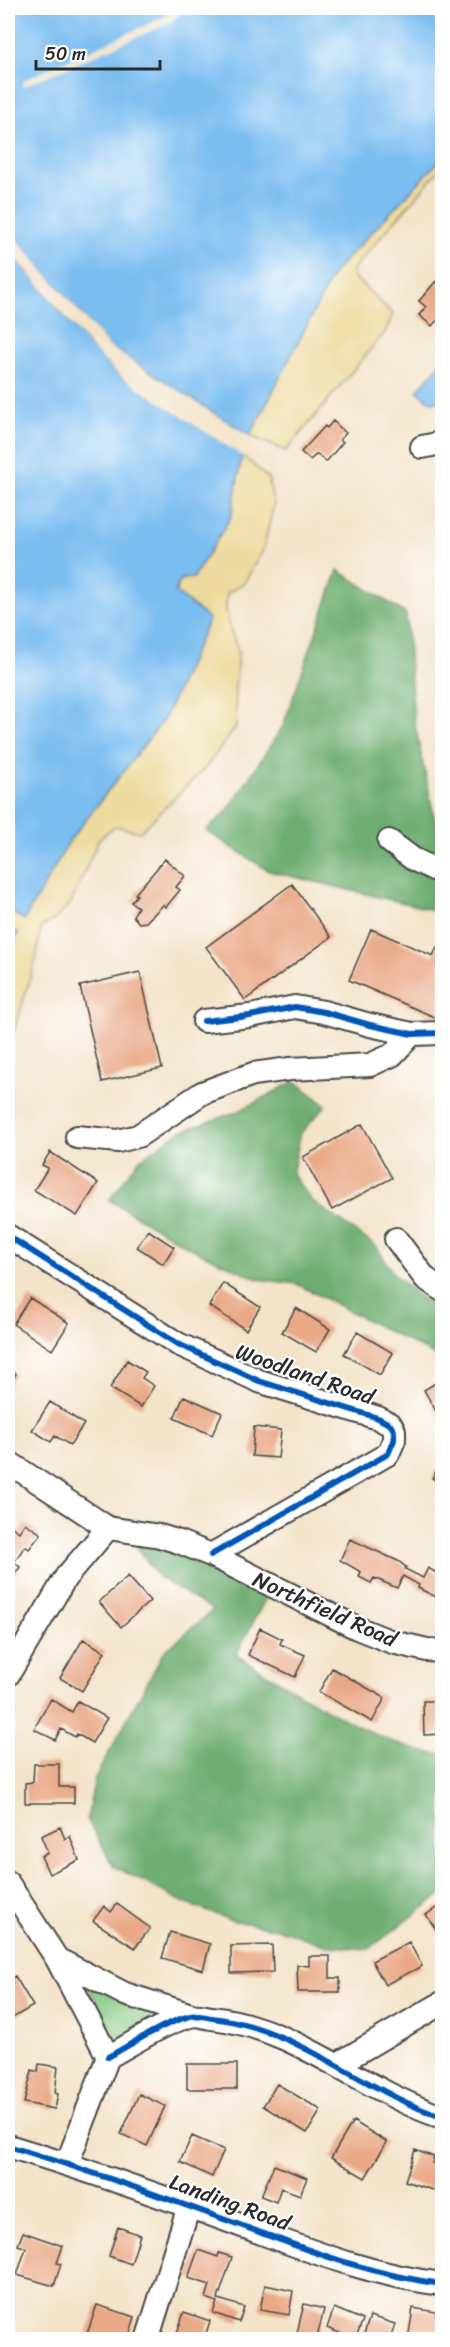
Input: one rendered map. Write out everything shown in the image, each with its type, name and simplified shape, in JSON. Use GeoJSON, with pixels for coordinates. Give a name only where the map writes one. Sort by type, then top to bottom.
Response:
{"type":"FeatureCollection","features":[{"type":"Feature","properties":{"kind":"street"},"geometry":{"type":"LineString","coordinates":[[389,842],[413,859],[442,873]]}},
{"type":"Feature","properties":{"kind":"street"},"geometry":{"type":"LineString","coordinates":[[204,1021],[250,1016],[295,1007],[324,1011],[370,1025],[412,1034],[442,1032]]}},
{"type":"Feature","properties":{"kind":"street"},"geometry":{"type":"LineString","coordinates":[[77,1137],[118,1141],[138,1136],[202,1093],[253,1074],[290,1068],[370,1065],[392,1055],[412,1034]]}},
{"type":"Feature","properties":{"kind":"street","name":"Woodland Road"},"geometry":{"type":"LineString","coordinates":[[8,1236],[178,1344],[259,1381],[368,1413],[391,1425],[394,1440],[388,1454],[211,1555]]}},
{"type":"Feature","properties":{"kind":"street"},"geometry":{"type":"LineString","coordinates":[[396,1239],[425,1278],[442,1290]]}},
{"type":"Feature","properties":{"kind":"street"},"geometry":{"type":"LineString","coordinates":[[8,1462],[108,1527],[66,1577],[11,1661]]}},
{"type":"Feature","properties":{"kind":"street","name":"Northfield Road"},"geometry":{"type":"LineString","coordinates":[[108,1527],[160,1536],[211,1555],[357,1628],[392,1642],[442,1651]]}},
{"type":"Feature","properties":{"kind":"street"},"geometry":{"type":"LineString","coordinates":[[8,1883],[57,1959],[108,2057]]}},
{"type":"Feature","properties":{"kind":"street"},"geometry":{"type":"LineString","coordinates":[[57,1959],[125,1994],[191,2015],[220,2018],[270,2032],[415,2108],[442,2117]]}},
{"type":"Feature","properties":{"kind":"street"},"geometry":{"type":"LineString","coordinates":[[336,2065],[442,2003]]}},
{"type":"Feature","properties":{"kind":"street"},"geometry":{"type":"LineString","coordinates":[[67,2164],[108,2057],[191,2015]]}},
{"type":"Feature","properties":{"kind":"street","name":"Landing Road"},"geometry":{"type":"LineString","coordinates":[[8,2146],[189,2206],[347,2264],[403,2280],[442,2284]]}},
{"type":"Feature","properties":{"kind":"street"},"geometry":{"type":"LineString","coordinates":[[147,2340],[189,2206]]}},
{"type":"Feature","properties":{"kind":"green space"},"geometry":{"type":"Polygon","coordinates":[[[338,570],[406,614],[414,720],[442,854],[442,912],[269,871],[206,831],[228,810],[283,726],[338,570]]]}},
{"type":"Feature","properties":{"kind":"green space"},"geometry":{"type":"Polygon","coordinates":[[[295,1081],[326,1105],[301,1133],[292,1174],[311,1200],[377,1247],[392,1272],[417,1295],[442,1310],[442,1359],[297,1284],[258,1279],[190,1248],[109,1200],[139,1160],[179,1132],[239,1111],[295,1081]]]}},
{"type":"Feature","properties":{"kind":"green space"},"geometry":{"type":"Polygon","coordinates":[[[141,1539],[160,1542],[269,1592],[236,1655],[365,1730],[393,1742],[442,1754],[442,1894],[369,1949],[327,1946],[286,1931],[231,1920],[185,1903],[113,1866],[87,1819],[95,1778],[164,1652],[213,1610],[158,1577],[137,1548],[141,1539]]]}},
{"type":"Feature","properties":{"kind":"green space"},"geometry":{"type":"Polygon","coordinates":[[[86,1981],[160,2013],[133,2028],[110,2045],[101,2015],[86,1981]]]}},
{"type":"Feature","properties":{"kind":"sand"},"geometry":{"type":"Polygon","coordinates":[[[442,158],[442,167],[352,270],[353,276],[393,314],[385,332],[286,451],[250,436],[334,272],[442,158]]]}},
{"type":"Feature","properties":{"kind":"sand"},"geometry":{"type":"Polygon","coordinates":[[[242,455],[268,478],[274,504],[263,550],[244,583],[227,593],[226,608],[229,626],[238,650],[235,687],[236,727],[207,766],[140,832],[115,826],[99,839],[71,903],[54,920],[41,927],[36,959],[12,1037],[8,1042],[8,953],[18,933],[8,925],[8,910],[24,920],[70,840],[164,719],[209,619],[175,592],[181,579],[193,578],[231,517],[242,455]]]}},
{"type":"Feature","properties":{"kind":"water"},"geometry":{"type":"Polygon","coordinates":[[[8,8],[442,8],[442,158],[334,272],[250,436],[109,346],[8,229],[8,8]]]}},
{"type":"Feature","properties":{"kind":"water"},"geometry":{"type":"Polygon","coordinates":[[[8,248],[92,349],[121,377],[242,455],[231,517],[193,578],[181,579],[175,592],[209,619],[164,719],[70,840],[24,920],[8,910],[8,248]]]}},
{"type":"Feature","properties":{"kind":"water"},"geometry":{"type":"Polygon","coordinates":[[[442,362],[440,391],[442,398],[431,402],[417,391],[442,362]]]}},
{"type":"Feature","properties":{"kind":"water"},"geometry":{"type":"Polygon","coordinates":[[[8,925],[18,933],[8,953],[8,925]]]}},
{"type":"Feature","properties":{"kind":"pier"},"geometry":{"type":"Polygon","coordinates":[[[176,8],[185,8],[167,24],[22,87],[24,80],[162,18],[176,8]]]}},
{"type":"Feature","properties":{"kind":"pier"},"geometry":{"type":"Polygon","coordinates":[[[8,229],[109,346],[252,438],[248,439],[107,348],[8,234],[8,229]]]}},
{"type":"Feature","properties":{"kind":"pier"},"geometry":{"type":"Polygon","coordinates":[[[8,245],[94,347],[123,374],[244,453],[245,458],[121,377],[92,349],[8,248],[8,245]]]}},
{"type":"Feature","properties":{"kind":"building"},"geometry":{"type":"Polygon","coordinates":[[[436,281],[442,286],[442,319],[440,317],[432,326],[419,315],[426,307],[419,301],[436,281]]]}},
{"type":"Feature","properties":{"kind":"building"},"geometry":{"type":"Polygon","coordinates":[[[333,421],[346,433],[340,440],[343,442],[326,462],[317,454],[310,460],[301,452],[325,426],[327,428],[333,421]]]}},
{"type":"Feature","properties":{"kind":"building"},"geometry":{"type":"Polygon","coordinates":[[[165,859],[185,876],[176,887],[180,890],[166,907],[163,905],[146,922],[139,923],[133,916],[138,907],[131,902],[137,895],[135,894],[165,859]]]}},
{"type":"Feature","properties":{"kind":"building"},"geometry":{"type":"Polygon","coordinates":[[[292,884],[331,937],[245,1000],[206,947],[292,884]]]}},
{"type":"Feature","properties":{"kind":"building"},"geometry":{"type":"Polygon","coordinates":[[[371,929],[433,956],[438,945],[442,947],[442,1010],[439,1019],[349,980],[371,929]]]}},
{"type":"Feature","properties":{"kind":"building"},"geometry":{"type":"Polygon","coordinates":[[[140,972],[162,1068],[102,1082],[80,986],[140,972]]]}},
{"type":"Feature","properties":{"kind":"building"},"geometry":{"type":"Polygon","coordinates":[[[362,1124],[392,1178],[332,1210],[303,1157],[362,1124]]]}},
{"type":"Feature","properties":{"kind":"building"},"geometry":{"type":"Polygon","coordinates":[[[50,1152],[98,1183],[77,1216],[34,1190],[48,1168],[42,1165],[50,1152]]]}},
{"type":"Feature","properties":{"kind":"building"},"geometry":{"type":"Polygon","coordinates":[[[148,1230],[174,1247],[163,1264],[137,1247],[148,1230]]]}},
{"type":"Feature","properties":{"kind":"building"},"geometry":{"type":"Polygon","coordinates":[[[223,1283],[260,1307],[246,1330],[209,1306],[223,1283]]]}},
{"type":"Feature","properties":{"kind":"building"},"geometry":{"type":"Polygon","coordinates":[[[30,1298],[69,1323],[52,1350],[13,1324],[30,1298]]]}},
{"type":"Feature","properties":{"kind":"building"},"geometry":{"type":"Polygon","coordinates":[[[296,1308],[330,1329],[316,1352],[282,1332],[296,1308]]]}},
{"type":"Feature","properties":{"kind":"building"},"geometry":{"type":"Polygon","coordinates":[[[357,1332],[393,1353],[380,1375],[344,1354],[357,1332]]]}},
{"type":"Feature","properties":{"kind":"building"},"geometry":{"type":"Polygon","coordinates":[[[127,1360],[146,1372],[142,1378],[154,1386],[141,1407],[110,1388],[127,1360]]]}},
{"type":"Feature","properties":{"kind":"building"},"geometry":{"type":"Polygon","coordinates":[[[8,1368],[16,1374],[8,1387],[8,1368]]]}},
{"type":"Feature","properties":{"kind":"building"},"geometry":{"type":"Polygon","coordinates":[[[442,1379],[442,1417],[440,1418],[424,1390],[442,1379]]]}},
{"type":"Feature","properties":{"kind":"building"},"geometry":{"type":"Polygon","coordinates":[[[184,1396],[222,1413],[212,1435],[174,1418],[184,1396]]]}},
{"type":"Feature","properties":{"kind":"building"},"geometry":{"type":"Polygon","coordinates":[[[50,1402],[84,1424],[70,1445],[55,1436],[51,1442],[32,1430],[50,1402]]]}},
{"type":"Feature","properties":{"kind":"building"},"geometry":{"type":"Polygon","coordinates":[[[254,1427],[281,1430],[278,1458],[252,1456],[254,1427]]]}},
{"type":"Feature","properties":{"kind":"building"},"geometry":{"type":"Polygon","coordinates":[[[442,1462],[442,1485],[432,1478],[442,1462]]]}},
{"type":"Feature","properties":{"kind":"building"},"geometry":{"type":"Polygon","coordinates":[[[25,1523],[41,1534],[29,1549],[25,1546],[14,1562],[20,1567],[8,1584],[8,1524],[19,1532],[25,1523]]]}},
{"type":"Feature","properties":{"kind":"building"},"geometry":{"type":"Polygon","coordinates":[[[350,1539],[398,1561],[406,1567],[405,1569],[423,1578],[428,1568],[442,1576],[442,1583],[436,1597],[418,1588],[419,1585],[403,1576],[397,1588],[374,1578],[371,1583],[359,1577],[361,1572],[340,1560],[350,1539]]]}},
{"type":"Feature","properties":{"kind":"building"},"geometry":{"type":"Polygon","coordinates":[[[128,1576],[150,1601],[121,1627],[99,1602],[128,1576]]]}},
{"type":"Feature","properties":{"kind":"building"},"geometry":{"type":"Polygon","coordinates":[[[260,1628],[282,1639],[280,1644],[305,1655],[295,1677],[248,1655],[260,1628]]]}},
{"type":"Feature","properties":{"kind":"building"},"geometry":{"type":"Polygon","coordinates":[[[83,1639],[105,1652],[82,1691],[60,1678],[83,1639]]]}},
{"type":"Feature","properties":{"kind":"building"},"geometry":{"type":"Polygon","coordinates":[[[332,1668],[385,1698],[372,1722],[319,1692],[332,1668]]]}},
{"type":"Feature","properties":{"kind":"building"},"geometry":{"type":"Polygon","coordinates":[[[51,1699],[72,1712],[78,1701],[107,1718],[92,1743],[77,1734],[75,1737],[61,1729],[55,1740],[34,1729],[51,1699]]]}},
{"type":"Feature","properties":{"kind":"building"},"geometry":{"type":"Polygon","coordinates":[[[423,1701],[442,1701],[442,1734],[424,1735],[423,1701]]]}},
{"type":"Feature","properties":{"kind":"building"},"geometry":{"type":"Polygon","coordinates":[[[34,1764],[59,1764],[59,1787],[74,1787],[74,1803],[25,1803],[25,1783],[33,1782],[34,1764]]]}},
{"type":"Feature","properties":{"kind":"building"},"geometry":{"type":"Polygon","coordinates":[[[60,1827],[65,1839],[70,1836],[79,1860],[49,1874],[41,1856],[48,1853],[41,1836],[60,1827]]]}},
{"type":"Feature","properties":{"kind":"building"},"geometry":{"type":"Polygon","coordinates":[[[117,1904],[150,1928],[135,1948],[93,1921],[104,1906],[111,1912],[117,1904]]]}},
{"type":"Feature","properties":{"kind":"building"},"geometry":{"type":"Polygon","coordinates":[[[439,1906],[442,1911],[442,1938],[426,1915],[439,1906]]]}},
{"type":"Feature","properties":{"kind":"building"},"geometry":{"type":"Polygon","coordinates":[[[170,1932],[210,1944],[203,1970],[162,1958],[170,1932]]]}},
{"type":"Feature","properties":{"kind":"building"},"geometry":{"type":"Polygon","coordinates":[[[409,1942],[422,1966],[385,1985],[372,1961],[409,1942]]]}},
{"type":"Feature","properties":{"kind":"building"},"geometry":{"type":"Polygon","coordinates":[[[272,1945],[273,1972],[231,1973],[231,1946],[272,1945]]]}},
{"type":"Feature","properties":{"kind":"building"},"geometry":{"type":"Polygon","coordinates":[[[309,1956],[330,1956],[330,1978],[340,1978],[340,1992],[298,1992],[297,1965],[309,1966],[309,1956]]]}},
{"type":"Feature","properties":{"kind":"building"},"geometry":{"type":"Polygon","coordinates":[[[15,1976],[33,2006],[11,2019],[8,2013],[8,1980],[15,1976]]]}},
{"type":"Feature","properties":{"kind":"building"},"geometry":{"type":"Polygon","coordinates":[[[39,2064],[58,2067],[55,2093],[58,2094],[55,2109],[24,2103],[32,2070],[38,2072],[39,2064]]]}},
{"type":"Feature","properties":{"kind":"building"},"geometry":{"type":"Polygon","coordinates":[[[187,2064],[237,2064],[237,2089],[187,2089],[187,2064]]]}},
{"type":"Feature","properties":{"kind":"building"},"geometry":{"type":"Polygon","coordinates":[[[8,2079],[13,2080],[9,2108],[8,2108],[8,2079]]]}},
{"type":"Feature","properties":{"kind":"building"},"geometry":{"type":"Polygon","coordinates":[[[277,2084],[321,2110],[307,2133],[263,2106],[277,2084]]]}},
{"type":"Feature","properties":{"kind":"building"},"geometry":{"type":"Polygon","coordinates":[[[139,2094],[165,2106],[147,2146],[121,2134],[139,2094]]]}},
{"type":"Feature","properties":{"kind":"building"},"geometry":{"type":"Polygon","coordinates":[[[353,2121],[387,2142],[365,2178],[331,2158],[353,2121]]]}},
{"type":"Feature","properties":{"kind":"building"},"geometry":{"type":"Polygon","coordinates":[[[192,2136],[224,2150],[212,2177],[180,2162],[192,2136]]]}},
{"type":"Feature","properties":{"kind":"building"},"geometry":{"type":"Polygon","coordinates":[[[415,2150],[434,2157],[432,2163],[442,2166],[442,2193],[405,2181],[415,2150]]]}},
{"type":"Feature","properties":{"kind":"building"},"geometry":{"type":"Polygon","coordinates":[[[274,2165],[307,2178],[300,2195],[281,2188],[276,2202],[261,2196],[274,2165]]]}},
{"type":"Feature","properties":{"kind":"building"},"geometry":{"type":"Polygon","coordinates":[[[118,2227],[140,2235],[131,2264],[109,2256],[118,2227]]]}},
{"type":"Feature","properties":{"kind":"building"},"geometry":{"type":"Polygon","coordinates":[[[23,2232],[63,2246],[57,2263],[61,2264],[54,2286],[17,2275],[26,2248],[18,2245],[23,2232]]]}},
{"type":"Feature","properties":{"kind":"building"},"geometry":{"type":"Polygon","coordinates":[[[198,2250],[218,2257],[219,2253],[232,2257],[218,2299],[244,2307],[239,2322],[213,2313],[217,2302],[206,2298],[210,2285],[188,2278],[198,2250]]]}},
{"type":"Feature","properties":{"kind":"building"},"geometry":{"type":"Polygon","coordinates":[[[265,2285],[293,2291],[289,2315],[260,2310],[265,2285]]]}},
{"type":"Feature","properties":{"kind":"building"},"geometry":{"type":"Polygon","coordinates":[[[304,2304],[324,2309],[317,2338],[297,2333],[304,2304]]]}},
{"type":"Feature","properties":{"kind":"building"},"geometry":{"type":"Polygon","coordinates":[[[97,2305],[135,2317],[128,2340],[102,2340],[87,2334],[97,2305]]]}},
{"type":"Feature","properties":{"kind":"building"},"geometry":{"type":"Polygon","coordinates":[[[334,2308],[363,2320],[355,2339],[327,2328],[334,2308]]]}},
{"type":"Feature","properties":{"kind":"building"},"geometry":{"type":"Polygon","coordinates":[[[413,2308],[442,2313],[438,2340],[408,2340],[413,2308]]]}},
{"type":"Feature","properties":{"kind":"building"},"geometry":{"type":"Polygon","coordinates":[[[184,2312],[210,2321],[204,2340],[177,2333],[184,2312]]]}},
{"type":"Feature","properties":{"kind":"building"},"geometry":{"type":"Polygon","coordinates":[[[370,2316],[395,2324],[390,2340],[362,2340],[370,2316]]]}},
{"type":"Feature","properties":{"kind":"cycle path"},"geometry":{"type":"LineString","coordinates":[[204,1021],[250,1016],[295,1007],[412,1034],[442,1033]]}},
{"type":"Feature","properties":{"kind":"cycle path"},"geometry":{"type":"LineString","coordinates":[[8,1236],[178,1344],[259,1381],[378,1418],[391,1425],[394,1440],[388,1454],[211,1555]]}},
{"type":"Feature","properties":{"kind":"cycle path"},"geometry":{"type":"LineString","coordinates":[[108,2057],[180,2019],[195,2015],[201,2016],[243,2024],[273,2034],[301,2046],[413,2106],[442,2117]]}},
{"type":"Feature","properties":{"kind":"cycle path"},"geometry":{"type":"LineString","coordinates":[[8,2146],[123,2183],[363,2268],[442,2284]]}}]}
